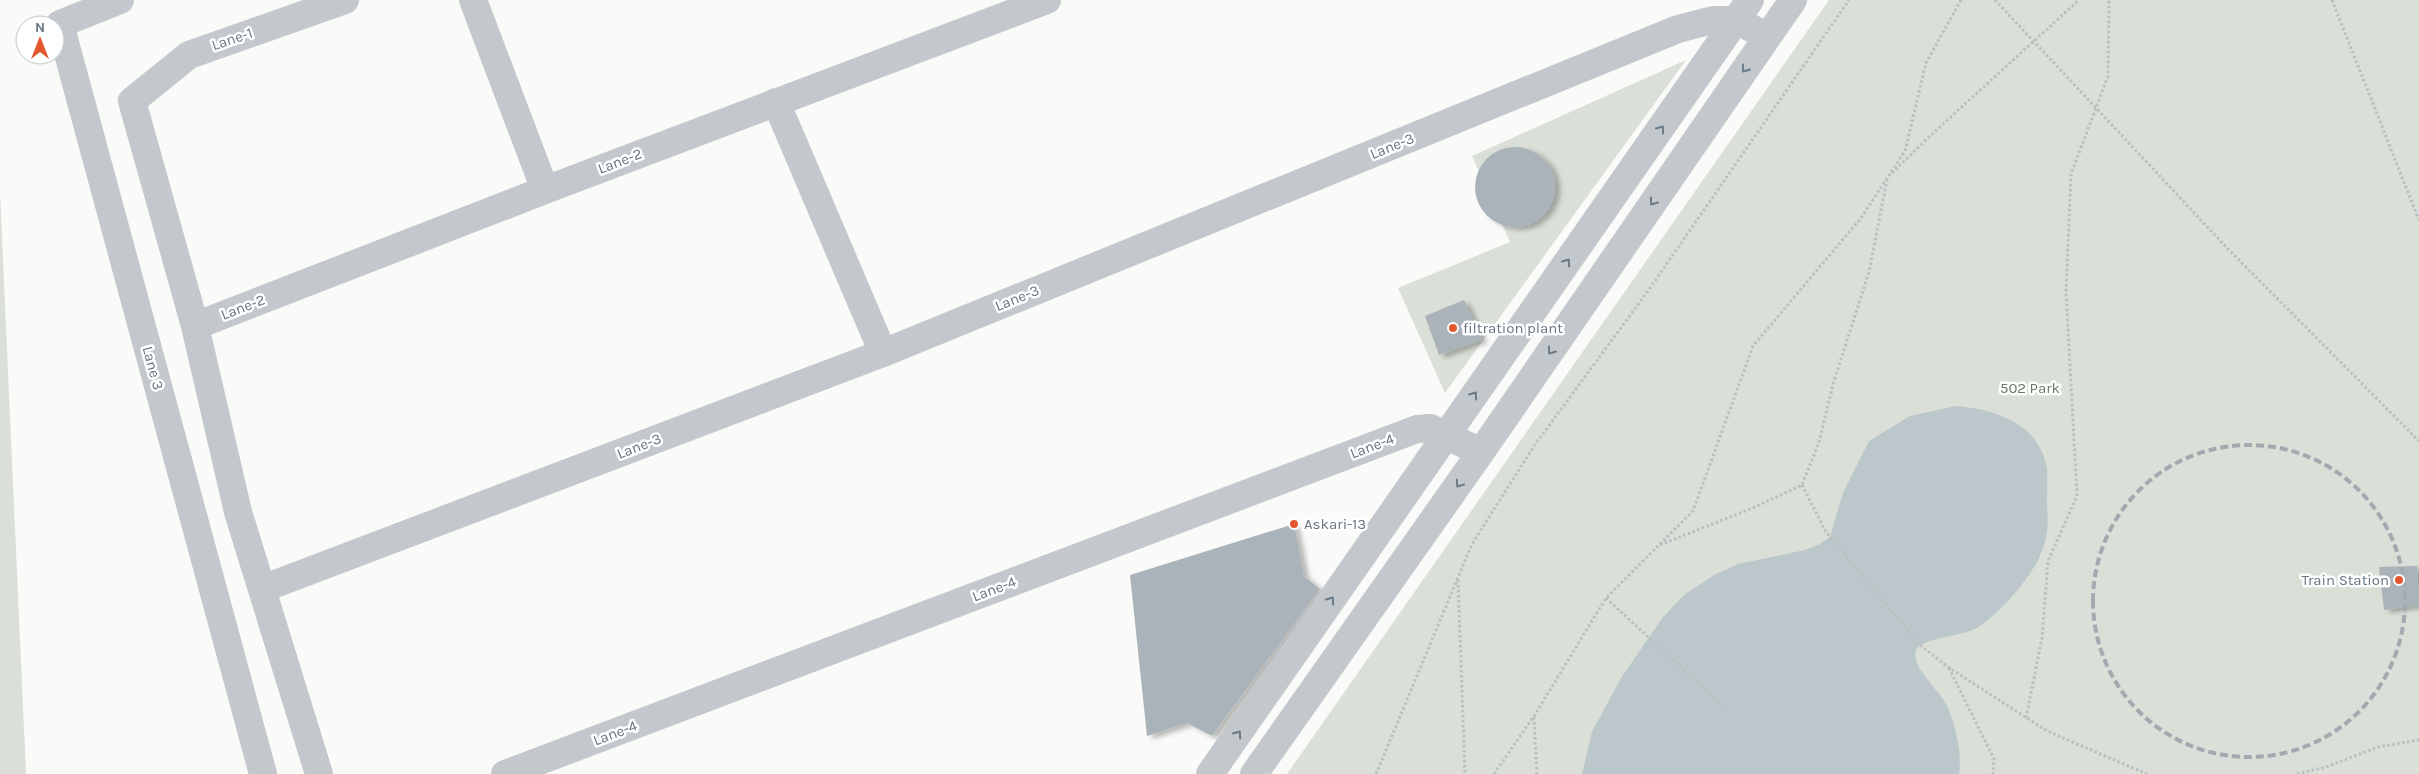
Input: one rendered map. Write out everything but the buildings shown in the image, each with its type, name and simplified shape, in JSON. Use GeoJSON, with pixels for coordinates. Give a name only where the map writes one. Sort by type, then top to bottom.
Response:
{"type":"FeatureCollection","features":[{"type":"Feature","properties":{"kind":"street","name":"Lane 3"},"geometry":{"type":"LineString","coordinates":[[120,0],[58,12],[263,774]]}},
{"type":"Feature","properties":{"kind":"street","name":"Lane-1"},"geometry":{"type":"LineString","coordinates":[[195,326],[132,101],[189,55],[345,0]]}},
{"type":"Feature","properties":{"kind":"street"},"geometry":{"type":"LineString","coordinates":[[473,0],[545,190]]}},
{"type":"Feature","properties":{"kind":"street","name":"Lane-2"},"geometry":{"type":"LineString","coordinates":[[195,326],[545,190],[1047,0]]}},
{"type":"Feature","properties":{"kind":"street"},"geometry":{"type":"LineString","coordinates":[[1254,774],[1481,452],[1793,0]]}},
{"type":"Feature","properties":{"kind":"street"},"geometry":{"type":"LineString","coordinates":[[1210,774],[1743,10],[1767,37]]}},
{"type":"Feature","properties":{"kind":"street","name":"Lane-3"},"geometry":{"type":"LineString","coordinates":[[262,589],[883,353],[1678,29],[1743,10]]}},
{"type":"Feature","properties":{"kind":"street"},"geometry":{"type":"LineString","coordinates":[[776,102],[883,353]]}},
{"type":"Feature","properties":{"kind":"street"},"geometry":{"type":"LineString","coordinates":[[195,326],[238,512],[319,774]]}},
{"type":"Feature","properties":{"kind":"street","name":"Lane-4"},"geometry":{"type":"LineString","coordinates":[[505,774],[1417,430],[1430,428],[1481,452]]}},
{"type":"Feature","properties":{"kind":"path"},"geometry":{"type":"LineString","coordinates":[[1376,774],[1472,544],[1534,446],[1648,292],[1849,0]]}},
{"type":"Feature","properties":{"kind":"path"},"geometry":{"type":"LineString","coordinates":[[1494,774],[1534,716],[1606,598],[1693,510],[1753,346],[1861,218],[1905,151],[1926,63],[1961,0]]}},
{"type":"Feature","properties":{"kind":"path"},"geometry":{"type":"LineString","coordinates":[[1994,0],[2229,250],[2419,441]]}},
{"type":"Feature","properties":{"kind":"path"},"geometry":{"type":"LineString","coordinates":[[1658,546],[1755,507],[1802,485],[1819,442],[1834,381],[1870,272],[1887,178],[1931,134],[2079,0]]}},
{"type":"Feature","properties":{"kind":"path"},"geometry":{"type":"LineString","coordinates":[[2026,718],[2042,638],[2048,561],[2077,496],[2066,292],[2071,174],[2108,76],[2109,0]]}},
{"type":"Feature","properties":{"kind":"path"},"geometry":{"type":"LineString","coordinates":[[2332,0],[2419,220]]}},
{"type":"Feature","properties":{"kind":"path"},"geometry":{"type":"LineString","coordinates":[[1802,485],[1826,532],[1920,645],[1948,668],[2047,731],[2147,774]]}},
{"type":"Feature","properties":{"kind":"path"},"geometry":{"type":"LineString","coordinates":[[1458,580],[1465,774]]}},
{"type":"Feature","properties":{"kind":"path"},"geometry":{"type":"LineString","coordinates":[[1606,598],[1725,708]]}},
{"type":"Feature","properties":{"kind":"path"},"geometry":{"type":"LineString","coordinates":[[1948,668],[1994,759],[1993,774]]}},
{"type":"Feature","properties":{"kind":"path"},"geometry":{"type":"LineString","coordinates":[[1534,716],[1537,774]]}},
{"type":"Feature","properties":{"kind":"path"},"geometry":{"type":"LineString","coordinates":[[2297,774],[2326,768],[2378,747],[2419,740]]}},
{"type":"Feature","properties":{"kind":"green space","name":"502 Park"},"geometry":{"type":"Polygon","coordinates":[[[1829,0],[2419,0],[2419,774],[1287,774],[1829,0]]]}},
{"type":"Feature","properties":{"kind":"green space"},"geometry":{"type":"Polygon","coordinates":[[[1686,60],[1445,393],[1398,288],[1510,242],[1472,156],[1686,60]]]}},
{"type":"Feature","properties":{"kind":"green space"},"geometry":{"type":"Polygon","coordinates":[[[0,193],[26,774],[0,774],[0,193]]]}},
{"type":"Feature","properties":{"kind":"shaded area"},"geometry":{"type":"Polygon","coordinates":[[[1956,406],[2000,415],[2026,430],[2036,441],[2043,454],[2047,470],[2048,523],[2043,548],[2033,569],[2019,588],[1996,613],[1978,627],[1933,640],[1919,646],[1916,650],[1917,664],[1944,701],[1951,716],[1959,749],[1959,774],[1582,774],[1592,732],[1621,678],[1663,617],[1684,595],[1714,575],[1738,564],[1805,550],[1820,544],[1830,537],[1843,493],[1869,441],[1910,416],[1956,406]]]}},
{"type":"Feature","properties":{"kind":"railway"},"geometry":{"type":"LineString","coordinates":[[2234,445],[2264,445],[2294,451],[2323,463],[2360,490],[2379,514],[2393,541],[2399,556],[2405,586],[2405,601],[2405,616],[2399,646],[2393,661],[2379,688],[2360,712],[2323,739],[2294,751],[2264,757],[2234,757],[2204,751],[2175,739],[2150,722],[2128,700],[2111,675],[2099,646],[2093,616],[2093,586],[2099,556],[2111,527],[2128,502],[2150,480],[2175,463],[2204,451],[2234,445]]}},
{"type":"Feature","properties":{"kind":"place","name":"filtration plant"},"geometry":{"type":"Point","coordinates":[1453,328]}},
{"type":"Feature","properties":{"kind":"place","name":"Askari-13"},"geometry":{"type":"Point","coordinates":[1294,524]}},
{"type":"Feature","properties":{"kind":"place","name":"Train Station"},"geometry":{"type":"Point","coordinates":[2399,580]}}]}
